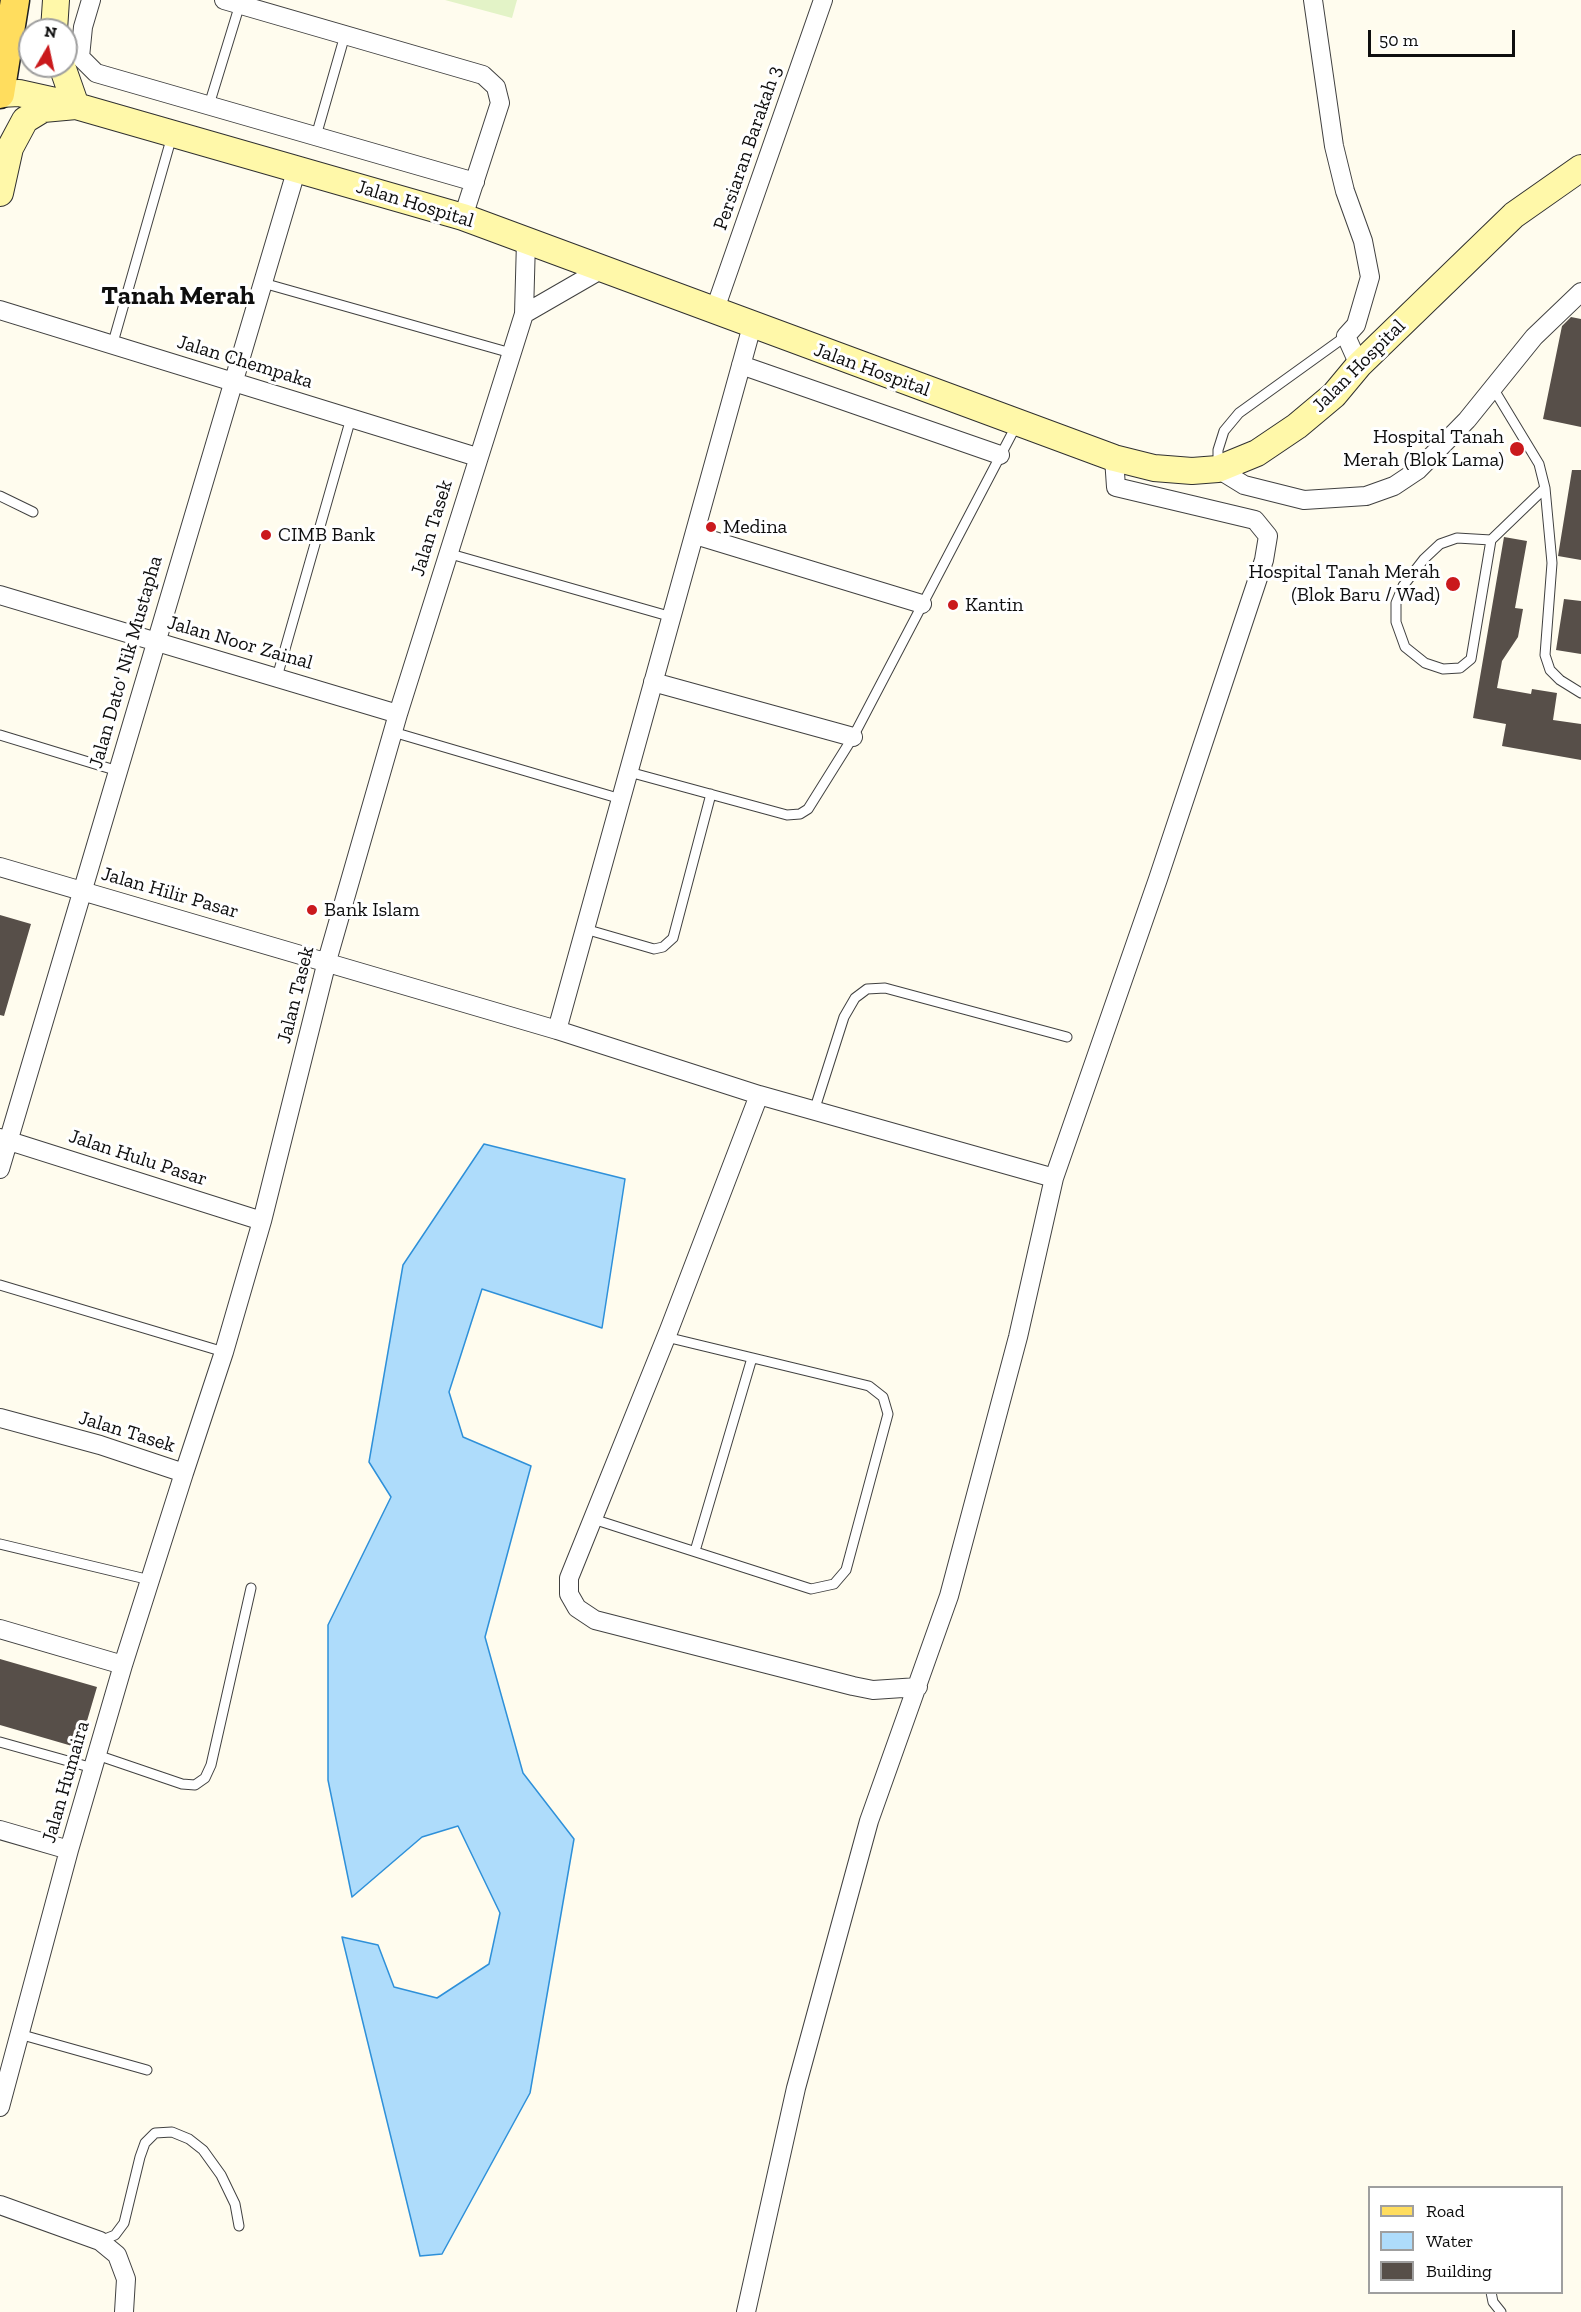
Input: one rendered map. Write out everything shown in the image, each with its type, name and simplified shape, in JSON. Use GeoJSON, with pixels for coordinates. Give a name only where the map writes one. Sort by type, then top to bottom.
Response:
{"type":"FeatureCollection","features":[{"type":"Feature","properties":{"kind":"main road"},"geometry":{"type":"LineString","coordinates":[[15,0],[0,94],[19,93],[76,106]]}},
{"type":"Feature","properties":{"kind":"main road"},"geometry":{"type":"LineString","coordinates":[[55,18],[56,0]]}},
{"type":"Feature","properties":{"kind":"main road"},"geometry":{"type":"LineString","coordinates":[[66,78],[76,106]]}},
{"type":"Feature","properties":{"kind":"main road","name":"Jalan Hospital"},"geometry":{"type":"LineString","coordinates":[[0,193],[10,148],[25,120],[43,109],[76,106],[464,217],[714,312],[1114,458],[1154,468],[1192,471],[1218,469],[1257,453],[1297,426],[1334,395],[1359,365],[1514,215],[1581,168]]}},
{"type":"Feature","properties":{"kind":"street"},"geometry":{"type":"LineString","coordinates":[[91,0],[83,27],[80,57],[96,73],[475,182]]}},
{"type":"Feature","properties":{"kind":"street","name":"Persiaran Barakah 3"},"geometry":{"type":"LineString","coordinates":[[714,312],[823,0]]}},
{"type":"Feature","properties":{"kind":"street"},"geometry":{"type":"LineString","coordinates":[[1313,0],[1334,146],[1345,191],[1363,241],[1370,277],[1356,325],[1346,336],[1359,365]]}},
{"type":"Feature","properties":{"kind":"street"},"geometry":{"type":"LineString","coordinates":[[232,2],[483,75],[496,87],[500,103],[464,217]]}},
{"type":"Feature","properties":{"kind":"street","name":"Jalan Dato' Nik Mustapha"},"geometry":{"type":"LineString","coordinates":[[0,1169],[4,1139],[118,771],[297,168]]}},
{"type":"Feature","properties":{"kind":"street","name":"Jalan Tasek"},"geometry":{"type":"LineString","coordinates":[[0,1418],[100,1445],[184,1473],[224,1352],[262,1221],[327,961],[396,723],[477,457],[524,314],[526,241]]}},
{"type":"Feature","properties":{"kind":"street"},"geometry":{"type":"LineString","coordinates":[[524,314],[602,269]]}},
{"type":"Feature","properties":{"kind":"street"},"geometry":{"type":"LineString","coordinates":[[1218,469],[1245,485],[1304,500],[1366,496],[1394,486],[1418,470],[1493,388],[1534,337],[1581,292]]}},
{"type":"Feature","properties":{"kind":"street","name":"Jalan Chempaka"},"geometry":{"type":"LineString","coordinates":[[0,310],[477,457]]}},
{"type":"Feature","properties":{"kind":"street"},"geometry":{"type":"LineString","coordinates":[[557,1030],[752,326]]}},
{"type":"Feature","properties":{"kind":"street"},"geometry":{"type":"LineString","coordinates":[[741,366],[1000,455]]}},
{"type":"Feature","properties":{"kind":"street"},"geometry":{"type":"LineString","coordinates":[[746,2312],[799,2077],[869,1821],[949,1596],[1012,1360],[1054,1178],[1162,868],[1264,560],[1268,536],[1255,520],[1116,487],[1114,458]]}},
{"type":"Feature","properties":{"kind":"street"},"geometry":{"type":"LineString","coordinates":[[694,535],[922,604]]}},
{"type":"Feature","properties":{"kind":"street","name":"Jalan Noor Zainal"},"geometry":{"type":"LineString","coordinates":[[0,595],[278,677],[396,723]]}},
{"type":"Feature","properties":{"kind":"street"},"geometry":{"type":"LineString","coordinates":[[653,682],[853,737]]}},
{"type":"Feature","properties":{"kind":"street","name":"Jalan Hilir Pasar"},"geometry":{"type":"LineString","coordinates":[[0,867],[557,1030],[759,1095],[1054,1178]]}},
{"type":"Feature","properties":{"kind":"street"},"geometry":{"type":"LineString","coordinates":[[759,1095],[666,1337],[569,1578],[569,1594],[577,1608],[595,1620],[853,1686],[873,1690],[918,1687]]}},
{"type":"Feature","properties":{"kind":"street","name":"Jalan Hulu Pasar"},"geometry":{"type":"LineString","coordinates":[[4,1139],[262,1221]]}},
{"type":"Feature","properties":{"kind":"street","name":"Jalan Humaira"},"geometry":{"type":"LineString","coordinates":[[0,2106],[95,1761],[184,1473]]}},
{"type":"Feature","properties":{"kind":"street"},"geometry":{"type":"LineString","coordinates":[[0,1629],[123,1665]]}},
{"type":"Feature","properties":{"kind":"street"},"geometry":{"type":"LineString","coordinates":[[0,1830],[69,1851]]}},
{"type":"Feature","properties":{"kind":"street"},"geometry":{"type":"LineString","coordinates":[[0,2205],[100,2241],[117,2255],[126,2279],[124,2312]]}},
{"type":"Feature","properties":{"kind":"lane"},"geometry":{"type":"LineString","coordinates":[[209,105],[232,2]]}},
{"type":"Feature","properties":{"kind":"lane"},"geometry":{"type":"LineString","coordinates":[[316,136],[345,35]]}},
{"type":"Feature","properties":{"kind":"lane"},"geometry":{"type":"LineString","coordinates":[[112,346],[172,133]]}},
{"type":"Feature","properties":{"kind":"lane"},"geometry":{"type":"LineString","coordinates":[[263,283],[511,353]]}},
{"type":"Feature","properties":{"kind":"lane"},"geometry":{"type":"LineString","coordinates":[[1218,469],[1218,450],[1224,431],[1239,413],[1346,336]]}},
{"type":"Feature","properties":{"kind":"lane"},"geometry":{"type":"LineString","coordinates":[[1493,388],[1535,455],[1545,488],[1552,563],[1545,655],[1550,670],[1560,680],[1581,693]]}},
{"type":"Feature","properties":{"kind":"lane"},"geometry":{"type":"LineString","coordinates":[[278,677],[351,418]]}},
{"type":"Feature","properties":{"kind":"lane"},"geometry":{"type":"LineString","coordinates":[[629,771],[787,815],[800,814],[808,809],[853,737],[1017,423]]}},
{"type":"Feature","properties":{"kind":"lane"},"geometry":{"type":"LineString","coordinates":[[1491,540],[1457,538],[1440,544],[1424,559],[1403,586],[1396,603],[1396,622],[1405,646],[1425,663],[1443,669],[1460,668],[1471,659],[1491,540],[1545,488]]}},
{"type":"Feature","properties":{"kind":"lane"},"geometry":{"type":"LineString","coordinates":[[0,496],[33,512]]}},
{"type":"Feature","properties":{"kind":"lane"},"geometry":{"type":"LineString","coordinates":[[447,553],[672,617]]}},
{"type":"Feature","properties":{"kind":"lane"},"geometry":{"type":"LineString","coordinates":[[396,723],[621,799]]}},
{"type":"Feature","properties":{"kind":"lane"},"geometry":{"type":"LineString","coordinates":[[0,735],[118,771]]}},
{"type":"Feature","properties":{"kind":"lane"},"geometry":{"type":"LineString","coordinates":[[585,929],[654,949],[663,947],[674,938],[711,794]]}},
{"type":"Feature","properties":{"kind":"lane"},"geometry":{"type":"LineString","coordinates":[[814,1111],[844,1017],[855,998],[867,989],[885,988],[1067,1037]]}},
{"type":"Feature","properties":{"kind":"lane"},"geometry":{"type":"LineString","coordinates":[[0,1285],[224,1352]]}},
{"type":"Feature","properties":{"kind":"lane"},"geometry":{"type":"LineString","coordinates":[[593,1519],[811,1589],[834,1584],[846,1570],[888,1414],[883,1397],[869,1386],[666,1337]]}},
{"type":"Feature","properties":{"kind":"lane"},"geometry":{"type":"LineString","coordinates":[[694,1551],[752,1358]]}},
{"type":"Feature","properties":{"kind":"lane"},"geometry":{"type":"LineString","coordinates":[[0,1544],[150,1580]]}},
{"type":"Feature","properties":{"kind":"lane"},"geometry":{"type":"LineString","coordinates":[[0,1742],[95,1761],[183,1785],[195,1785],[205,1778],[211,1765],[251,1588]]}},
{"type":"Feature","properties":{"kind":"lane"},"geometry":{"type":"LineString","coordinates":[[20,2034],[147,2070]]}},
{"type":"Feature","properties":{"kind":"lane"},"geometry":{"type":"LineString","coordinates":[[100,2241],[115,2235],[124,2223],[140,2157],[145,2143],[155,2133],[172,2132],[189,2139],[203,2150],[221,2175],[235,2204],[239,2226]]}},
{"type":"Feature","properties":{"kind":"lane"},"geometry":{"type":"LineString","coordinates":[[1491,2294],[1493,2302],[1501,2312]]}},
{"type":"Feature","properties":{"kind":"green space"},"geometry":{"type":"Polygon","coordinates":[[[445,0],[517,0],[512,18],[445,0]]]}},
{"type":"Feature","properties":{"kind":"water"},"geometry":{"type":"Polygon","coordinates":[[[484,1144],[625,1179],[602,1328],[482,1289],[449,1392],[463,1437],[531,1466],[485,1637],[523,1773],[574,1839],[530,2093],[442,2254],[420,2256],[342,1937],[378,1945],[394,1987],[437,1998],[489,1964],[500,1913],[458,1826],[422,1837],[352,1897],[328,1780],[328,1625],[391,1497],[369,1462],[403,1265],[484,1144]]]}},
{"type":"Feature","properties":{"kind":"building"},"geometry":{"type":"Polygon","coordinates":[[[1571,317],[1581,319],[1581,427],[1543,419],[1562,326],[1571,317]]]}},
{"type":"Feature","properties":{"kind":"building"},"geometry":{"type":"Polygon","coordinates":[[[1572,470],[1581,470],[1581,560],[1558,556],[1572,470]]]}},
{"type":"Feature","properties":{"kind":"building"},"geometry":{"type":"Polygon","coordinates":[[[1504,537],[1527,541],[1515,608],[1523,609],[1518,637],[1502,661],[1497,688],[1531,694],[1532,689],[1557,693],[1553,720],[1581,724],[1581,760],[1502,746],[1506,724],[1473,718],[1504,537]]]}},
{"type":"Feature","properties":{"kind":"building"},"geometry":{"type":"Polygon","coordinates":[[[1564,599],[1581,601],[1581,654],[1556,650],[1564,599]]]}},
{"type":"Feature","properties":{"kind":"building"},"geometry":{"type":"Polygon","coordinates":[[[0,915],[31,924],[4,1016],[0,1015],[0,915]]]}},
{"type":"Feature","properties":{"kind":"building"},"geometry":{"type":"Polygon","coordinates":[[[0,1659],[97,1687],[79,1748],[0,1725],[0,1659]]]}},
{"type":"Feature","properties":{"kind":"place","name":"Hospital Tanah Merah (Blok Lama)"},"geometry":{"type":"Point","coordinates":[1517,449]}},
{"type":"Feature","properties":{"kind":"place","name":"Medina"},"geometry":{"type":"Point","coordinates":[711,527]}},
{"type":"Feature","properties":{"kind":"place","name":"CIMB Bank"},"geometry":{"type":"Point","coordinates":[266,535]}},
{"type":"Feature","properties":{"kind":"place","name":"Hospital Tanah Merah (Blok Baru / Wad)"},"geometry":{"type":"Point","coordinates":[1453,584]}},
{"type":"Feature","properties":{"kind":"place","name":"Kantin"},"geometry":{"type":"Point","coordinates":[953,605]}},
{"type":"Feature","properties":{"kind":"place","name":"Bank Islam"},"geometry":{"type":"Point","coordinates":[312,910]}},
{"type":"Feature","properties":{"kind":"district","name":"Tanah Merah"},"geometry":{"type":"Point","coordinates":[178,297]}}]}
